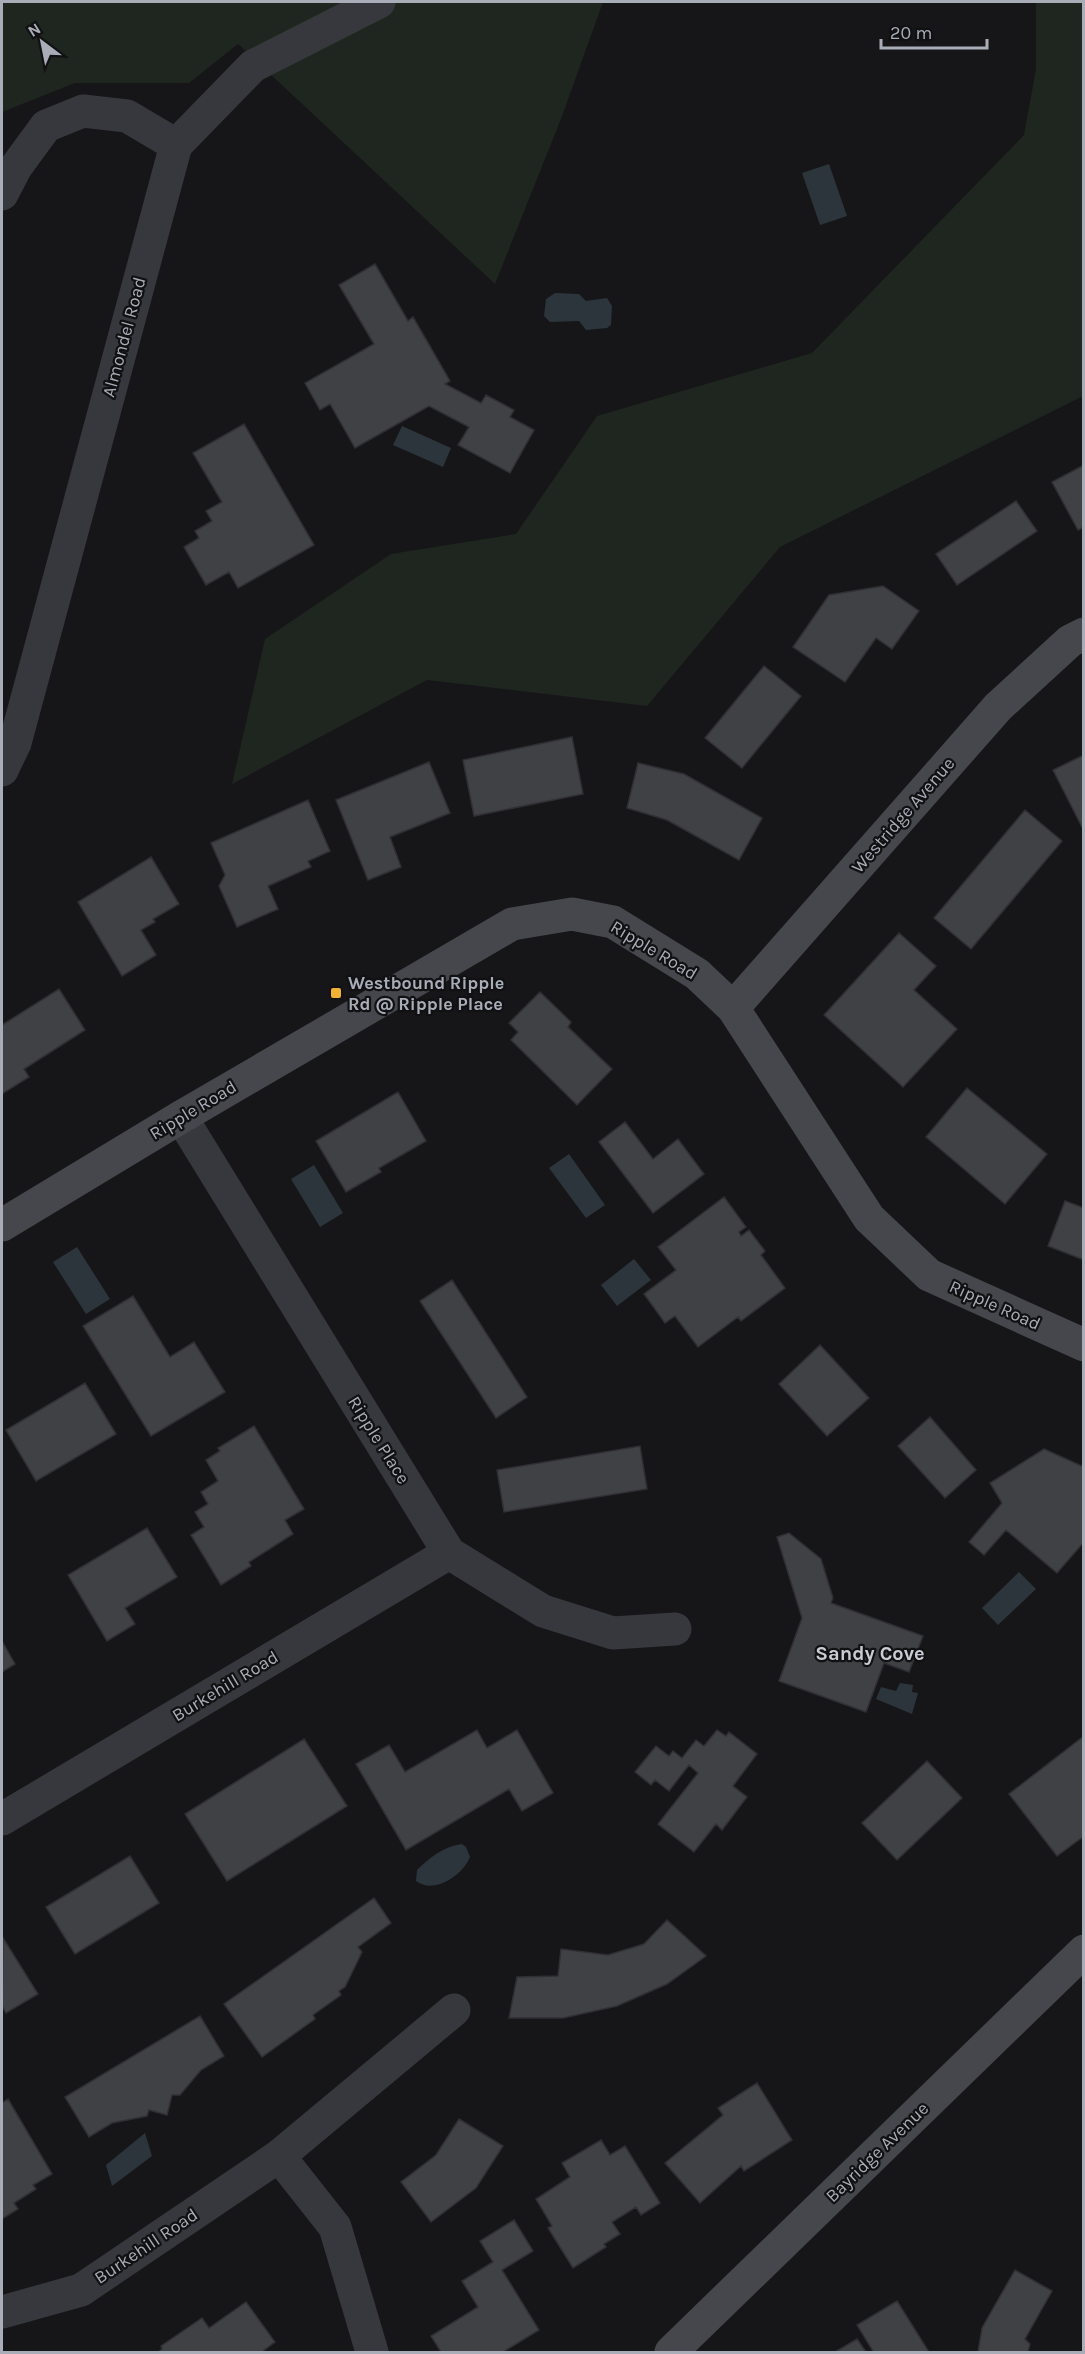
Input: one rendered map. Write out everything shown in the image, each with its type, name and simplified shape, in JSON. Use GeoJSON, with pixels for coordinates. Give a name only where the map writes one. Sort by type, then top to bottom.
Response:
{"type":"FeatureCollection","features":[{"type":"Feature","properties":{"kind":"street","name":"Almondel Road"},"geometry":{"type":"LineString","coordinates":[[2,770],[15,743],[176,145],[253,66],[379,2]]}},
{"type":"Feature","properties":{"kind":"street"},"geometry":{"type":"LineString","coordinates":[[2,194],[16,167],[46,126],[83,111],[127,116],[176,145]]}},
{"type":"Feature","properties":{"kind":"street","name":"Westridge Avenue"},"geometry":{"type":"LineString","coordinates":[[734,1008],[998,707],[1070,642],[1083,634]]}},
{"type":"Feature","properties":{"kind":"street","name":"Ripple Road"},"geometry":{"type":"LineString","coordinates":[[2,1225],[181,1117],[512,924],[572,914],[613,922],[698,974],[734,1008],[869,1218],[929,1275],[1083,1345]]}},
{"type":"Feature","properties":{"kind":"street","name":"Ripple Place"},"geometry":{"type":"LineString","coordinates":[[181,1117],[449,1553],[543,1611],[613,1633],[675,1629]]}},
{"type":"Feature","properties":{"kind":"street","name":"Burkehill Road"},"geometry":{"type":"LineString","coordinates":[[2,1819],[449,1553]]}},
{"type":"Feature","properties":{"kind":"street","name":"Bayridge Avenue"},"geometry":{"type":"LineString","coordinates":[[671,2352],[1083,1951]]}},
{"type":"Feature","properties":{"kind":"street","name":"Burkehill Road"},"geometry":{"type":"LineString","coordinates":[[2,2312],[81,2290],[279,2156],[454,2010]]}},
{"type":"Feature","properties":{"kind":"street"},"geometry":{"type":"LineString","coordinates":[[279,2156],[335,2227],[372,2352]]}},
{"type":"Feature","properties":{"kind":"shaded area"},"geometry":{"type":"Polygon","coordinates":[[[2,2],[603,2],[561,119],[495,284],[238,44],[189,83],[75,83],[2,112],[2,2]]]}},
{"type":"Feature","properties":{"kind":"shaded area"},"geometry":{"type":"Polygon","coordinates":[[[1036,2],[1083,2],[1083,396],[780,547],[647,706],[427,680],[232,784],[265,639],[391,554],[516,534],[597,416],[812,353],[1024,135],[1036,69],[1036,2]]]}},
{"type":"Feature","properties":{"kind":"shaded area"},"geometry":{"type":"Polygon","coordinates":[[[829,164],[847,216],[820,225],[802,173],[829,164]]]}},
{"type":"Feature","properties":{"kind":"shaded area"},"geometry":{"type":"Polygon","coordinates":[[[555,293],[579,294],[586,301],[607,298],[612,306],[611,325],[607,328],[586,330],[579,321],[550,322],[544,316],[546,299],[555,293]]]}},
{"type":"Feature","properties":{"kind":"shaded area"},"geometry":{"type":"Polygon","coordinates":[[[402,426],[451,448],[443,467],[393,445],[402,426]]]}},
{"type":"Feature","properties":{"kind":"shaded area"},"geometry":{"type":"Polygon","coordinates":[[[569,1154],[605,1205],[586,1218],[549,1168],[569,1154]]]}},
{"type":"Feature","properties":{"kind":"shaded area"},"geometry":{"type":"Polygon","coordinates":[[[314,1165],[343,1213],[320,1227],[291,1179],[314,1165]]]}},
{"type":"Feature","properties":{"kind":"shaded area"},"geometry":{"type":"Polygon","coordinates":[[[77,1247],[110,1299],[86,1314],[53,1262],[77,1247]]]}},
{"type":"Feature","properties":{"kind":"shaded area"},"geometry":{"type":"Polygon","coordinates":[[[634,1259],[651,1280],[617,1306],[601,1285],[634,1259]]]}},
{"type":"Feature","properties":{"kind":"shaded area"},"geometry":{"type":"Polygon","coordinates":[[[1019,1572],[1036,1589],[998,1625],[982,1608],[1019,1572]]]}},
{"type":"Feature","properties":{"kind":"shaded area"},"geometry":{"type":"Polygon","coordinates":[[[900,1683],[913,1685],[912,1692],[918,1693],[912,1714],[876,1699],[881,1687],[896,1691],[900,1683]]]}},
{"type":"Feature","properties":{"kind":"shaded area"},"geometry":{"type":"Polygon","coordinates":[[[462,1844],[466,1847],[470,1857],[455,1876],[431,1886],[416,1881],[417,1870],[427,1861],[443,1850],[462,1844]]]}},
{"type":"Feature","properties":{"kind":"shaded area"},"geometry":{"type":"Polygon","coordinates":[[[145,2133],[152,2156],[112,2186],[106,2165],[145,2133]]]}},
{"type":"Feature","properties":{"kind":"building"},"geometry":{"type":"Polygon","coordinates":[[[375,264],[408,321],[413,317],[450,381],[445,384],[481,403],[486,395],[514,410],[510,417],[534,430],[510,473],[458,445],[469,427],[429,406],[355,448],[330,404],[320,410],[305,383],[374,344],[339,285],[375,264]]]}},
{"type":"Feature","properties":{"kind":"building"},"geometry":{"type":"Polygon","coordinates":[[[244,424],[314,545],[238,588],[229,572],[206,585],[184,547],[199,538],[195,531],[212,521],[206,511],[222,502],[193,453],[244,424]]]}},
{"type":"Feature","properties":{"kind":"building"},"geometry":{"type":"Polygon","coordinates":[[[1084,465],[1084,527],[1078,530],[1052,482],[1084,465]]]}},
{"type":"Feature","properties":{"kind":"building"},"geometry":{"type":"Polygon","coordinates":[[[1016,501],[1037,531],[957,585],[936,554],[1016,501]]]}},
{"type":"Feature","properties":{"kind":"building"},"geometry":{"type":"Polygon","coordinates":[[[883,586],[919,611],[892,649],[876,638],[845,682],[793,647],[829,595],[883,586]]]}},
{"type":"Feature","properties":{"kind":"building"},"geometry":{"type":"Polygon","coordinates":[[[764,666],[801,696],[742,768],[705,738],[764,666]]]}},
{"type":"Feature","properties":{"kind":"building"},"geometry":{"type":"Polygon","coordinates":[[[572,737],[583,794],[474,816],[463,760],[572,737]]]}},
{"type":"Feature","properties":{"kind":"building"},"geometry":{"type":"Polygon","coordinates":[[[1084,755],[1084,831],[1053,770],[1084,755]]]}},
{"type":"Feature","properties":{"kind":"building"},"geometry":{"type":"Polygon","coordinates":[[[429,762],[450,813],[390,837],[401,867],[368,880],[336,800],[429,762]]]}},
{"type":"Feature","properties":{"kind":"building"},"geometry":{"type":"Polygon","coordinates":[[[638,763],[684,774],[762,818],[739,860],[667,820],[627,808],[638,763]]]}},
{"type":"Feature","properties":{"kind":"building"},"geometry":{"type":"Polygon","coordinates":[[[308,800],[330,851],[308,861],[311,867],[268,886],[278,909],[237,927],[219,886],[225,875],[211,843],[308,800]]]}},
{"type":"Feature","properties":{"kind":"building"},"geometry":{"type":"Polygon","coordinates":[[[1025,810],[1062,841],[971,949],[934,918],[1025,810]]]}},
{"type":"Feature","properties":{"kind":"building"},"geometry":{"type":"Polygon","coordinates":[[[151,857],[179,904],[153,919],[155,922],[141,930],[156,955],[122,976],[78,902],[151,857]]]}},
{"type":"Feature","properties":{"kind":"building"},"geometry":{"type":"Polygon","coordinates":[[[899,933],[936,966],[914,990],[957,1029],[903,1087],[824,1015],[899,933]]]}},
{"type":"Feature","properties":{"kind":"building"},"geometry":{"type":"Polygon","coordinates":[[[59,989],[85,1030],[24,1069],[29,1077],[2,1094],[2,1025],[59,989]]]}},
{"type":"Feature","properties":{"kind":"building"},"geometry":{"type":"Polygon","coordinates":[[[540,992],[571,1022],[568,1027],[612,1069],[577,1105],[511,1040],[518,1032],[509,1023],[540,992]]]}},
{"type":"Feature","properties":{"kind":"building"},"geometry":{"type":"Polygon","coordinates":[[[967,1088],[1047,1154],[1005,1204],[926,1137],[967,1088]]]}},
{"type":"Feature","properties":{"kind":"building"},"geometry":{"type":"Polygon","coordinates":[[[398,1092],[426,1141],[379,1168],[381,1172],[346,1192],[316,1141],[398,1092]]]}},
{"type":"Feature","properties":{"kind":"building"},"geometry":{"type":"Polygon","coordinates":[[[625,1122],[653,1159],[678,1139],[704,1174],[653,1213],[599,1142],[625,1122]]]}},
{"type":"Feature","properties":{"kind":"building"},"geometry":{"type":"Polygon","coordinates":[[[724,1197],[746,1227],[739,1232],[741,1236],[749,1230],[765,1251],[761,1255],[785,1288],[741,1321],[738,1317],[698,1347],[675,1316],[665,1323],[644,1294],[676,1270],[658,1247],[724,1197]]]}},
{"type":"Feature","properties":{"kind":"building"},"geometry":{"type":"Polygon","coordinates":[[[1065,1201],[1084,1208],[1084,1260],[1048,1246],[1065,1201]]]}},
{"type":"Feature","properties":{"kind":"building"},"geometry":{"type":"Polygon","coordinates":[[[452,1280],[527,1397],[496,1418],[420,1301],[452,1280]]]}},
{"type":"Feature","properties":{"kind":"building"},"geometry":{"type":"Polygon","coordinates":[[[133,1296],[170,1357],[194,1342],[225,1392],[151,1436],[83,1326],[133,1296]]]}},
{"type":"Feature","properties":{"kind":"building"},"geometry":{"type":"Polygon","coordinates":[[[820,1345],[869,1398],[827,1436],[779,1384],[820,1345]]]}},
{"type":"Feature","properties":{"kind":"building"},"geometry":{"type":"Polygon","coordinates":[[[85,1383],[116,1434],[36,1481],[6,1430],[85,1383]]]}},
{"type":"Feature","properties":{"kind":"building"},"geometry":{"type":"Polygon","coordinates":[[[930,1417],[976,1470],[945,1498],[898,1446],[930,1417]]]}},
{"type":"Feature","properties":{"kind":"building"},"geometry":{"type":"Polygon","coordinates":[[[254,1426],[304,1509],[285,1520],[293,1534],[249,1562],[251,1566],[221,1585],[191,1535],[204,1527],[195,1512],[208,1504],[201,1492],[218,1481],[206,1460],[220,1451],[218,1448],[254,1426]]]}},
{"type":"Feature","properties":{"kind":"building"},"geometry":{"type":"Polygon","coordinates":[[[640,1446],[647,1489],[504,1512],[497,1470],[640,1446]]]}},
{"type":"Feature","properties":{"kind":"building"},"geometry":{"type":"Polygon","coordinates":[[[1044,1449],[1084,1467],[1084,1542],[1057,1573],[1006,1530],[984,1555],[969,1542],[1002,1503],[990,1483],[1044,1449]]]}},
{"type":"Feature","properties":{"kind":"building"},"geometry":{"type":"Polygon","coordinates":[[[147,1528],[177,1577],[125,1608],[135,1624],[107,1641],[68,1575],[147,1528]]]}},
{"type":"Feature","properties":{"kind":"building"},"geometry":{"type":"Polygon","coordinates":[[[789,1533],[821,1559],[833,1598],[831,1603],[923,1636],[909,1672],[884,1663],[866,1712],[779,1681],[802,1618],[777,1537],[789,1533]]]}},
{"type":"Feature","properties":{"kind":"building"},"geometry":{"type":"Polygon","coordinates":[[[2,1641],[15,1664],[2,1672],[2,1641]]]}},
{"type":"Feature","properties":{"kind":"building"},"geometry":{"type":"Polygon","coordinates":[[[477,1730],[487,1748],[517,1730],[553,1793],[522,1811],[509,1789],[406,1850],[356,1764],[389,1745],[405,1772],[477,1730]]]}},
{"type":"Feature","properties":{"kind":"building"},"geometry":{"type":"Polygon","coordinates":[[[717,1730],[726,1736],[729,1732],[757,1754],[733,1786],[747,1797],[722,1830],[716,1824],[694,1852],[658,1824],[698,1773],[689,1765],[669,1791],[655,1780],[651,1785],[635,1772],[656,1746],[669,1756],[673,1751],[682,1758],[696,1740],[704,1746],[717,1730]]]}},
{"type":"Feature","properties":{"kind":"building"},"geometry":{"type":"Polygon","coordinates":[[[1084,1736],[1084,1836],[1057,1856],[1009,1794],[1084,1736]]]}},
{"type":"Feature","properties":{"kind":"building"},"geometry":{"type":"Polygon","coordinates":[[[304,1739],[347,1806],[227,1881],[185,1814],[304,1739]]]}},
{"type":"Feature","properties":{"kind":"building"},"geometry":{"type":"Polygon","coordinates":[[[927,1761],[962,1798],[897,1860],[862,1823],[927,1761]]]}},
{"type":"Feature","properties":{"kind":"building"},"geometry":{"type":"Polygon","coordinates":[[[130,1856],[159,1903],[75,1954],[46,1907],[130,1856]]]}},
{"type":"Feature","properties":{"kind":"building"},"geometry":{"type":"Polygon","coordinates":[[[374,1898],[391,1923],[358,1947],[362,1952],[345,1987],[339,1991],[341,1995],[313,2015],[315,2019],[262,2057],[224,2004],[374,1898]]]}},
{"type":"Feature","properties":{"kind":"building"},"geometry":{"type":"Polygon","coordinates":[[[667,1920],[706,1956],[667,1984],[617,2006],[563,2018],[509,2018],[517,1977],[558,1976],[561,1949],[608,1955],[644,1944],[667,1920]]]}},
{"type":"Feature","properties":{"kind":"building"},"geometry":{"type":"Polygon","coordinates":[[[3,1938],[38,1994],[6,2013],[2,2006],[3,1938]]]}},
{"type":"Feature","properties":{"kind":"building"},"geometry":{"type":"Polygon","coordinates":[[[200,2016],[224,2056],[201,2070],[180,2095],[172,2095],[167,2115],[149,2110],[147,2116],[112,2123],[89,2137],[65,2097],[200,2016]]]}},
{"type":"Feature","properties":{"kind":"building"},"geometry":{"type":"Polygon","coordinates":[[[757,2083],[792,2140],[744,2171],[741,2166],[700,2203],[665,2163],[723,2115],[718,2108],[757,2083]]]}},
{"type":"Feature","properties":{"kind":"building"},"geometry":{"type":"Polygon","coordinates":[[[8,2099],[52,2174],[33,2185],[36,2189],[14,2203],[18,2209],[2,2219],[2,2103],[8,2099]]]}},
{"type":"Feature","properties":{"kind":"building"},"geometry":{"type":"Polygon","coordinates":[[[459,2119],[503,2146],[476,2188],[431,2222],[401,2182],[436,2155],[459,2119]]]}},
{"type":"Feature","properties":{"kind":"building"},"geometry":{"type":"Polygon","coordinates":[[[601,2140],[610,2155],[625,2146],[660,2203],[641,2215],[636,2207],[612,2222],[620,2234],[604,2244],[606,2247],[573,2268],[548,2228],[552,2226],[536,2199],[570,2177],[562,2163],[601,2140]]]}},
{"type":"Feature","properties":{"kind":"building"},"geometry":{"type":"Polygon","coordinates":[[[514,2220],[533,2251],[502,2270],[539,2330],[503,2352],[441,2352],[431,2336],[478,2307],[462,2281],[493,2262],[480,2241],[514,2220]]]}},
{"type":"Feature","properties":{"kind":"building"},"geometry":{"type":"Polygon","coordinates":[[[1015,2270],[1052,2291],[1025,2339],[1030,2344],[1028,2352],[978,2352],[982,2328],[1015,2270]]]}},
{"type":"Feature","properties":{"kind":"building"},"geometry":{"type":"Polygon","coordinates":[[[897,2301],[929,2352],[870,2352],[873,2351],[857,2325],[897,2301]]]}},
{"type":"Feature","properties":{"kind":"building"},"geometry":{"type":"Polygon","coordinates":[[[246,2302],[275,2342],[264,2352],[158,2352],[162,2349],[161,2346],[202,2318],[209,2328],[246,2302]]]}},
{"type":"Feature","properties":{"kind":"building"},"geometry":{"type":"Polygon","coordinates":[[[857,2339],[866,2352],[835,2352],[857,2339]]]}},
{"type":"Feature","properties":{"kind":"place","name":"Westbound Ripple Rd @ Ripple Place"},"geometry":{"type":"Point","coordinates":[336,993]}},
{"type":"Feature","properties":{"kind":"district","name":"Sandy Cove"},"geometry":{"type":"Point","coordinates":[870,1653]}}]}
